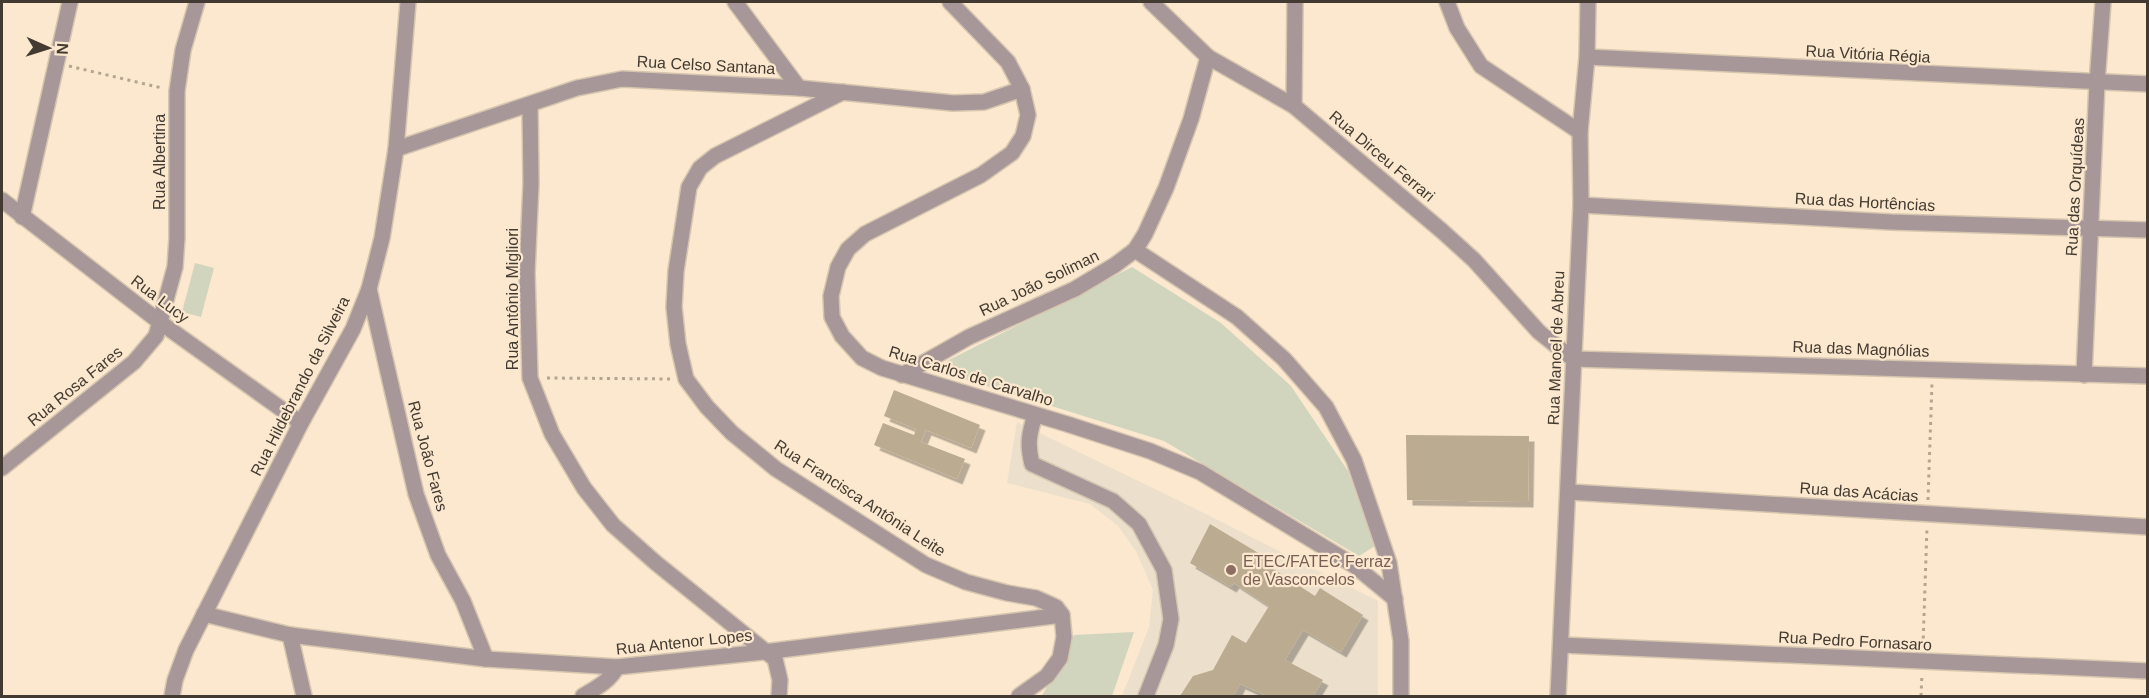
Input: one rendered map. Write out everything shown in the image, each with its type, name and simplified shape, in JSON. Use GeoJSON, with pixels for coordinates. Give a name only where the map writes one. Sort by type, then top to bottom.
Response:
{"type":"FeatureCollection","features":[{"type":"Feature","properties":{"kind":"street"},"geometry":{"type":"LineString","coordinates":[[22,217],[70,2]]}},
{"type":"Feature","properties":{"kind":"street","name":"Rua Albertina"},"geometry":{"type":"LineString","coordinates":[[161,323],[175,267],[177,238],[177,91],[183,50],[197,2]]}},
{"type":"Feature","properties":{"kind":"street","name":"Rua Hildebrando da Silveira"},"geometry":{"type":"LineString","coordinates":[[172,696],[178,670],[204,614],[301,423],[353,328],[369,289],[382,238],[396,149],[408,2]]}},
{"type":"Feature","properties":{"kind":"street"},"geometry":{"type":"LineString","coordinates":[[735,2],[799,88]]}},
{"type":"Feature","properties":{"kind":"street"},"geometry":{"type":"LineString","coordinates":[[950,2],[1008,62],[1022,89]]}},
{"type":"Feature","properties":{"kind":"street","name":"Rua Dirceu Ferrari"},"geometry":{"type":"LineString","coordinates":[[1151,2],[1208,57],[1294,106],[1466,252],[1539,332],[1573,359]]}},
{"type":"Feature","properties":{"kind":"street"},"geometry":{"type":"LineString","coordinates":[[1294,106],[1295,2]]}},
{"type":"Feature","properties":{"kind":"street"},"geometry":{"type":"LineString","coordinates":[[1447,2],[1456,28],[1481,66],[1580,132]]}},
{"type":"Feature","properties":{"kind":"street","name":"Rua Manoel de Abreu"},"geometry":{"type":"LineString","coordinates":[[1558,696],[1581,205],[1580,132],[1587,57],[1588,2]]}},
{"type":"Feature","properties":{"kind":"street","name":"Rua das Orquídeas"},"geometry":{"type":"LineString","coordinates":[[2084,375],[2097,83],[2103,2]]}},
{"type":"Feature","properties":{"kind":"street","name":"Rua João Soliman"},"geometry":{"type":"LineString","coordinates":[[902,375],[969,337],[1075,289],[1135,250],[1166,188],[1191,119],[1208,57]]}},
{"type":"Feature","properties":{"kind":"street","name":"Rua Vitória Régia"},"geometry":{"type":"LineString","coordinates":[[1587,57],[2148,84]]}},
{"type":"Feature","properties":{"kind":"street","name":"Rua Celso Santana"},"geometry":{"type":"LineString","coordinates":[[396,149],[577,88],[622,78],[799,88],[953,103],[984,102],[1022,89]]}},
{"type":"Feature","properties":{"kind":"street","name":"Rua Carlos de Carvalho"},"geometry":{"type":"LineString","coordinates":[[1022,89],[1028,115],[1023,136],[1012,153],[981,175],[865,234],[848,249],[838,267],[831,296],[832,317],[843,336],[862,358],[882,368],[1150,451],[1200,472],[1355,566],[1395,599]]}},
{"type":"Feature","properties":{"kind":"street","name":"Rua Francisca Antônia Leite"},"geometry":{"type":"LineString","coordinates":[[843,92],[715,156],[700,168],[689,187],[676,271],[674,307],[678,344],[686,379],[707,407],[732,433],[776,469],[926,565],[966,582],[1048,602],[1062,615]]}},
{"type":"Feature","properties":{"kind":"street","name":"Rua Antônio Migliori"},"geometry":{"type":"LineString","coordinates":[[530,105],[531,183],[527,273],[530,378],[552,434],[584,488],[613,525],[656,563],[775,659],[780,680],[779,696]]}},
{"type":"Feature","properties":{"kind":"street","name":"Rua Lucy"},"geometry":{"type":"LineString","coordinates":[[2,200],[161,323],[301,423]]}},
{"type":"Feature","properties":{"kind":"street","name":"Rua das Hortências"},"geometry":{"type":"LineString","coordinates":[[1581,205],[1891,222],[2148,230]]}},
{"type":"Feature","properties":{"kind":"street"},"geometry":{"type":"LineString","coordinates":[[1135,250],[1237,317],[1284,359],[1326,408],[1354,460],[1389,563],[1401,641],[1401,696]]}},
{"type":"Feature","properties":{"kind":"street","name":"Rua João Fares"},"geometry":{"type":"LineString","coordinates":[[369,289],[416,494],[438,555],[463,601],[486,659]]}},
{"type":"Feature","properties":{"kind":"street","name":"Rua Rosa Fares"},"geometry":{"type":"LineString","coordinates":[[2,468],[134,362],[152,344],[161,323]]}},
{"type":"Feature","properties":{"kind":"street","name":"Rua das Magnólias"},"geometry":{"type":"LineString","coordinates":[[1573,359],[2148,376]]}},
{"type":"Feature","properties":{"kind":"street"},"geometry":{"type":"LineString","coordinates":[[1035,415],[1029,432],[1028,450],[1032,464],[1113,501],[1139,524],[1164,570],[1171,619],[1166,645],[1146,696]]}},
{"type":"Feature","properties":{"kind":"street","name":"Rua das Acácias"},"geometry":{"type":"LineString","coordinates":[[1569,492],[2148,527]]}},
{"type":"Feature","properties":{"kind":"street"},"geometry":{"type":"LineString","coordinates":[[1355,566],[1389,563]]}},
{"type":"Feature","properties":{"kind":"street","name":"Rua Antenor Lopes"},"geometry":{"type":"LineString","coordinates":[[204,614],[290,635],[486,659],[617,668],[1062,615]]}},
{"type":"Feature","properties":{"kind":"street"},"geometry":{"type":"LineString","coordinates":[[1019,696],[1047,676],[1059,658],[1064,637],[1062,615]]}},
{"type":"Feature","properties":{"kind":"street"},"geometry":{"type":"LineString","coordinates":[[290,635],[304,696]]}},
{"type":"Feature","properties":{"kind":"street","name":"Rua Pedro Fornasaro"},"geometry":{"type":"LineString","coordinates":[[1561,645],[2148,671]]}},
{"type":"Feature","properties":{"kind":"street"},"geometry":{"type":"LineString","coordinates":[[583,696],[606,681],[617,668]]}},
{"type":"Feature","properties":{"kind":"path"},"geometry":{"type":"LineString","coordinates":[[56,63],[177,91]]}},
{"type":"Feature","properties":{"kind":"path"},"geometry":{"type":"LineString","coordinates":[[1921,696],[1932,369]]}},
{"type":"Feature","properties":{"kind":"path"},"geometry":{"type":"LineString","coordinates":[[530,378],[686,379]]}},
{"type":"Feature","properties":{"kind":"shaded area","name":"ETEC/FATEC Ferraz de Vasconcelos"},"geometry":{"type":"Polygon","coordinates":[[[1017,422],[1378,601],[1378,696],[1122,696],[1149,627],[1153,590],[1136,551],[1118,526],[1090,504],[1007,483],[1017,422]]]}},
{"type":"Feature","properties":{"kind":"green space"},"geometry":{"type":"Polygon","coordinates":[[[195,263],[214,268],[201,317],[182,312],[195,263]]]}},
{"type":"Feature","properties":{"kind":"green space"},"geometry":{"type":"Polygon","coordinates":[[[1132,267],[1221,323],[1291,386],[1348,471],[1375,546],[1359,556],[1164,441],[945,373],[947,361],[1132,267]]]}},
{"type":"Feature","properties":{"kind":"green space"},"geometry":{"type":"Polygon","coordinates":[[[1134,632],[1112,696],[1042,696],[1074,635],[1134,632]]]}},
{"type":"Feature","properties":{"kind":"building"},"geometry":{"type":"Polygon","coordinates":[[[894,390],[980,425],[971,448],[926,430],[921,442],[965,459],[957,479],[874,445],[883,423],[914,435],[916,429],[884,416],[894,390]]]}},
{"type":"Feature","properties":{"kind":"building"},"geometry":{"type":"Polygon","coordinates":[[[1406,435],[1529,436],[1528,502],[1407,500],[1406,435]]]}},
{"type":"Feature","properties":{"kind":"building"},"geometry":{"type":"Polygon","coordinates":[[[1210,524],[1260,554],[1258,559],[1315,596],[1320,588],[1363,615],[1341,652],[1303,630],[1285,660],[1323,680],[1313,696],[1267,696],[1240,684],[1234,696],[1180,696],[1193,676],[1213,670],[1232,635],[1246,643],[1269,606],[1234,583],[1231,587],[1190,563],[1210,524]]]}},
{"type":"Feature","properties":{"kind":"place","name":"ETEC/FATEC Ferraz de Vasconcelos"},"geometry":{"type":"Point","coordinates":[1231,570]}}]}
